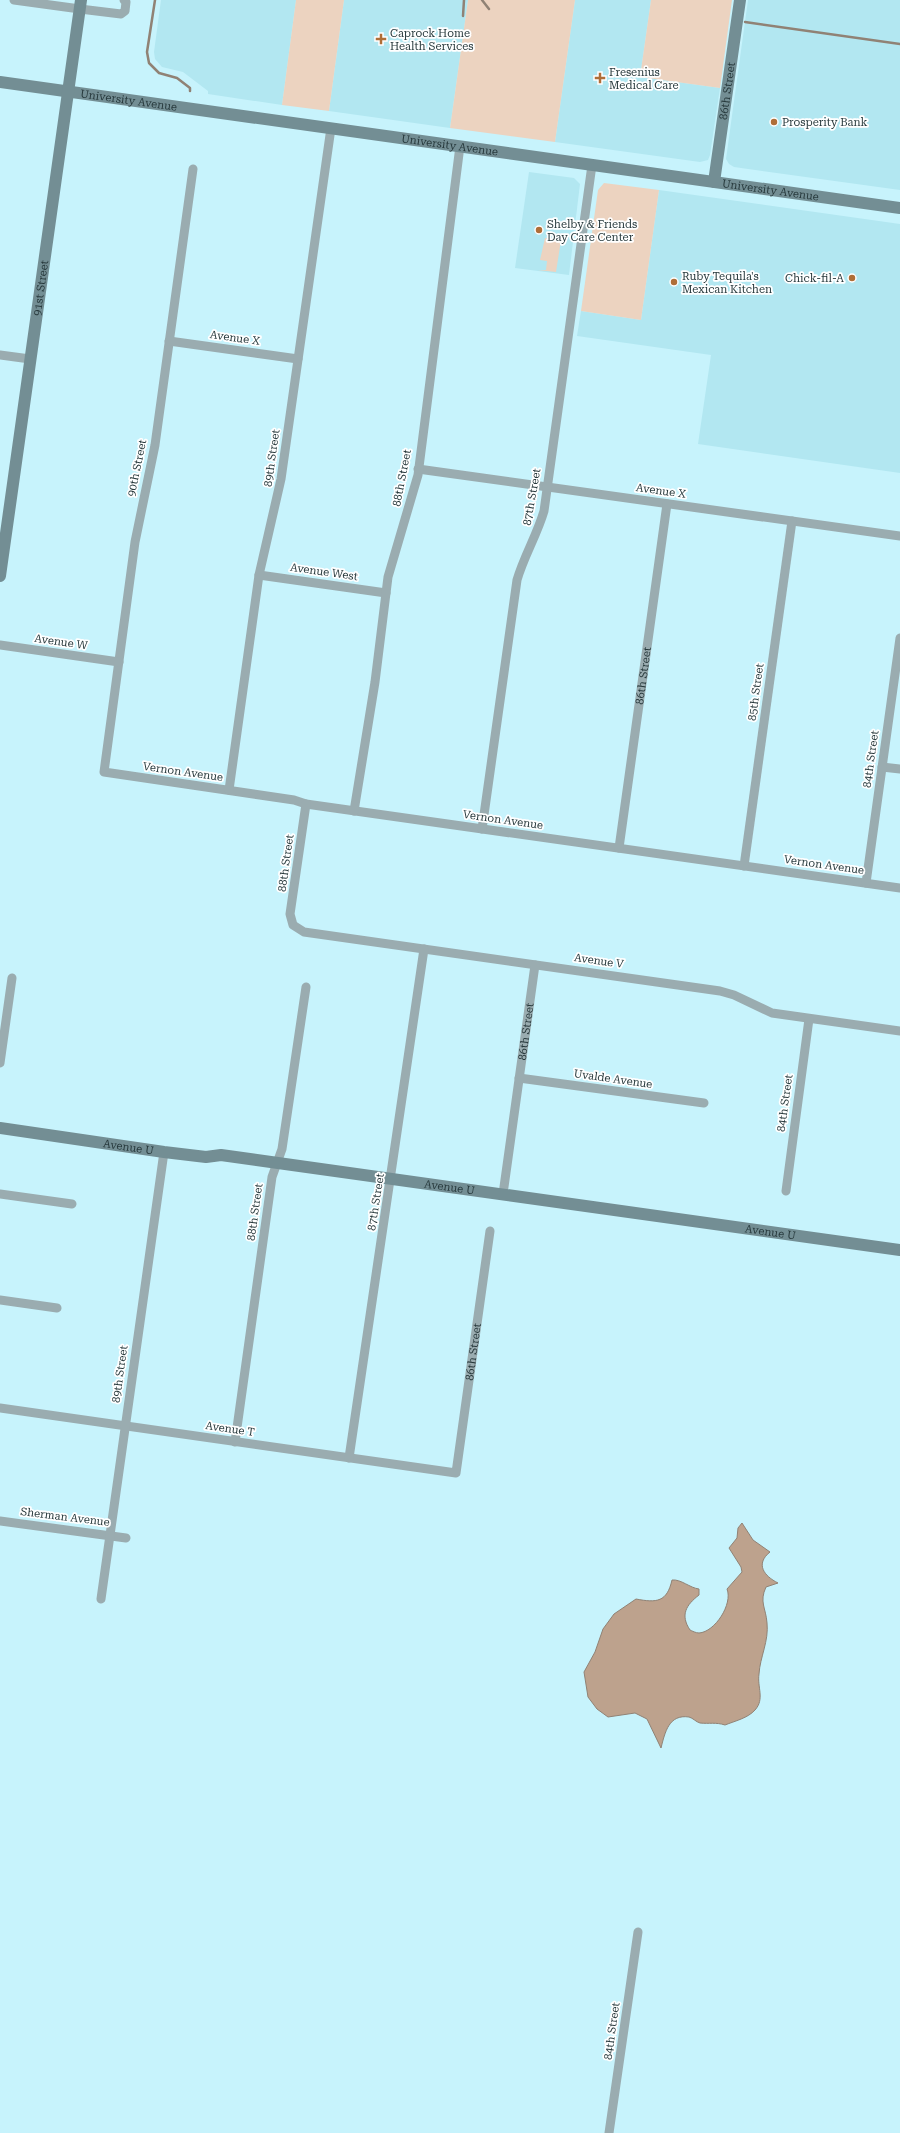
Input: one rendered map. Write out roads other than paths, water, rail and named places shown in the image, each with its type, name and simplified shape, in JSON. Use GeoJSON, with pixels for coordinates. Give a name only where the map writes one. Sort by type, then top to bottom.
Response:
{"type":"FeatureCollection","features":[{"type":"Feature","properties":{"kind":"street"},"geometry":{"type":"LineString","coordinates":[[14,0],[80,6],[122,14],[125,11],[126,2],[124,0]]}},
{"type":"Feature","properties":{"kind":"street","name":"86th Street"},"geometry":{"type":"LineString","coordinates":[[714,182],[740,0]]}},
{"type":"Feature","properties":{"kind":"street","name":"91st Street"},"geometry":{"type":"LineString","coordinates":[[0,576],[80,6]]}},
{"type":"Feature","properties":{"kind":"street","name":"University Avenue"},"geometry":{"type":"LineString","coordinates":[[0,82],[900,208]]}},
{"type":"Feature","properties":{"kind":"street","name":"89th Street"},"geometry":{"type":"LineString","coordinates":[[229,790],[259,575],[281,479],[331,128]]}},
{"type":"Feature","properties":{"kind":"street","name":"88th Street"},"geometry":{"type":"LineString","coordinates":[[354,811],[375,682],[386,593],[394,550],[407,516],[418,469],[460,146]]}},
{"type":"Feature","properties":{"kind":"street","name":"87th Street"},"geometry":{"type":"LineString","coordinates":[[482,829],[517,580],[522,565],[538,532],[544,511],[592,165]]}},
{"type":"Feature","properties":{"kind":"street","name":"90th Street"},"geometry":{"type":"LineString","coordinates":[[104,772],[135,542],[155,445],[193,169]]}},
{"type":"Feature","properties":{"kind":"street","name":"Avenue X"},"geometry":{"type":"LineString","coordinates":[[170,341],[298,359]]}},
{"type":"Feature","properties":{"kind":"street"},"geometry":{"type":"LineString","coordinates":[[0,355],[30,359]]}},
{"type":"Feature","properties":{"kind":"street","name":"Avenue X"},"geometry":{"type":"LineString","coordinates":[[418,469],[900,536]]}},
{"type":"Feature","properties":{"kind":"street","name":"86th Street"},"geometry":{"type":"LineString","coordinates":[[618,848],[667,504]]}},
{"type":"Feature","properties":{"kind":"street","name":"85th Street"},"geometry":{"type":"LineString","coordinates":[[744,866],[792,521]]}},
{"type":"Feature","properties":{"kind":"street","name":"Avenue West"},"geometry":{"type":"LineString","coordinates":[[259,575],[386,593]]}},
{"type":"Feature","properties":{"kind":"street","name":"84th Street"},"geometry":{"type":"LineString","coordinates":[[866,883],[899,654],[900,638]]}},
{"type":"Feature","properties":{"kind":"street","name":"Avenue W"},"geometry":{"type":"LineString","coordinates":[[0,645],[119,662]]}},
{"type":"Feature","properties":{"kind":"street"},"geometry":{"type":"LineString","coordinates":[[882,767],[900,769]]}},
{"type":"Feature","properties":{"kind":"street","name":"Vernon Avenue"},"geometry":{"type":"LineString","coordinates":[[104,772],[294,800],[306,804],[354,811],[900,888]]}},
{"type":"Feature","properties":{"kind":"street","name":"88th Street"},"geometry":{"type":"LineString","coordinates":[[294,925],[290,914],[306,804]]}},
{"type":"Feature","properties":{"kind":"street","name":"Avenue V"},"geometry":{"type":"LineString","coordinates":[[294,925],[304,932],[720,991],[734,995],[772,1012],[809,1019],[900,1031]]}},
{"type":"Feature","properties":{"kind":"street","name":"87th Street"},"geometry":{"type":"LineString","coordinates":[[349,1458],[392,1178],[424,949]]}},
{"type":"Feature","properties":{"kind":"street","name":"86th Street"},"geometry":{"type":"LineString","coordinates":[[503,1194],[536,964]]}},
{"type":"Feature","properties":{"kind":"street"},"geometry":{"type":"LineString","coordinates":[[0,1063],[12,978]]}},
{"type":"Feature","properties":{"kind":"street","name":"88th Street"},"geometry":{"type":"LineString","coordinates":[[235,1442],[272,1177],[282,1149],[306,987]]}},
{"type":"Feature","properties":{"kind":"street","name":"84th Street"},"geometry":{"type":"LineString","coordinates":[[786,1191],[809,1019]]}},
{"type":"Feature","properties":{"kind":"street","name":"Uvalde Avenue"},"geometry":{"type":"LineString","coordinates":[[519,1078],[704,1103]]}},
{"type":"Feature","properties":{"kind":"street","name":"Avenue U"},"geometry":{"type":"LineString","coordinates":[[0,1128],[164,1152],[206,1157],[221,1155],[278,1162],[900,1250]]}},
{"type":"Feature","properties":{"kind":"street","name":"89th Street"},"geometry":{"type":"LineString","coordinates":[[102,1599],[164,1152]]}},
{"type":"Feature","properties":{"kind":"street"},"geometry":{"type":"LineString","coordinates":[[0,1194],[72,1204]]}},
{"type":"Feature","properties":{"kind":"street","name":"86th Street"},"geometry":{"type":"LineString","coordinates":[[456,1473],[490,1231]]}},
{"type":"Feature","properties":{"kind":"street"},"geometry":{"type":"LineString","coordinates":[[0,1300],[57,1308]]}},
{"type":"Feature","properties":{"kind":"street","name":"Avenue T"},"geometry":{"type":"LineString","coordinates":[[0,1408],[456,1473]]}},
{"type":"Feature","properties":{"kind":"street","name":"Sherman Avenue"},"geometry":{"type":"LineString","coordinates":[[0,1521],[126,1538]]}},
{"type":"Feature","properties":{"kind":"street","name":"84th Street"},"geometry":{"type":"LineString","coordinates":[[609,2133],[638,1932]]}},
{"type":"Feature","properties":{"kind":"waterway"},"geometry":{"type":"LineString","coordinates":[[155,0],[147,52],[149,63],[159,73],[177,78],[190,88],[190,91]]}},
{"type":"Feature","properties":{"kind":"waterway"},"geometry":{"type":"LineString","coordinates":[[463,16],[464,0]]}},
{"type":"Feature","properties":{"kind":"waterway"},"geometry":{"type":"LineString","coordinates":[[482,0],[489,9]]}},
{"type":"Feature","properties":{"kind":"waterway"},"geometry":{"type":"LineString","coordinates":[[745,22],[900,44]]}},
{"type":"Feature","properties":{"kind":"place","name":"Caprock Home Health Services"},"geometry":{"type":"Point","coordinates":[381,39]}},
{"type":"Feature","properties":{"kind":"place","name":"Fresenius Medical Care"},"geometry":{"type":"Point","coordinates":[600,78]}},
{"type":"Feature","properties":{"kind":"place","name":"Prosperity Bank"},"geometry":{"type":"Point","coordinates":[774,122]}},
{"type":"Feature","properties":{"kind":"place","name":"Shelby & Friends Day Care Center"},"geometry":{"type":"Point","coordinates":[539,230]}},
{"type":"Feature","properties":{"kind":"place","name":"Chick-fil-A"},"geometry":{"type":"Point","coordinates":[852,278]}},
{"type":"Feature","properties":{"kind":"place","name":"Ruby Tequila's Mexican Kitchen"},"geometry":{"type":"Point","coordinates":[674,282]}}]}
